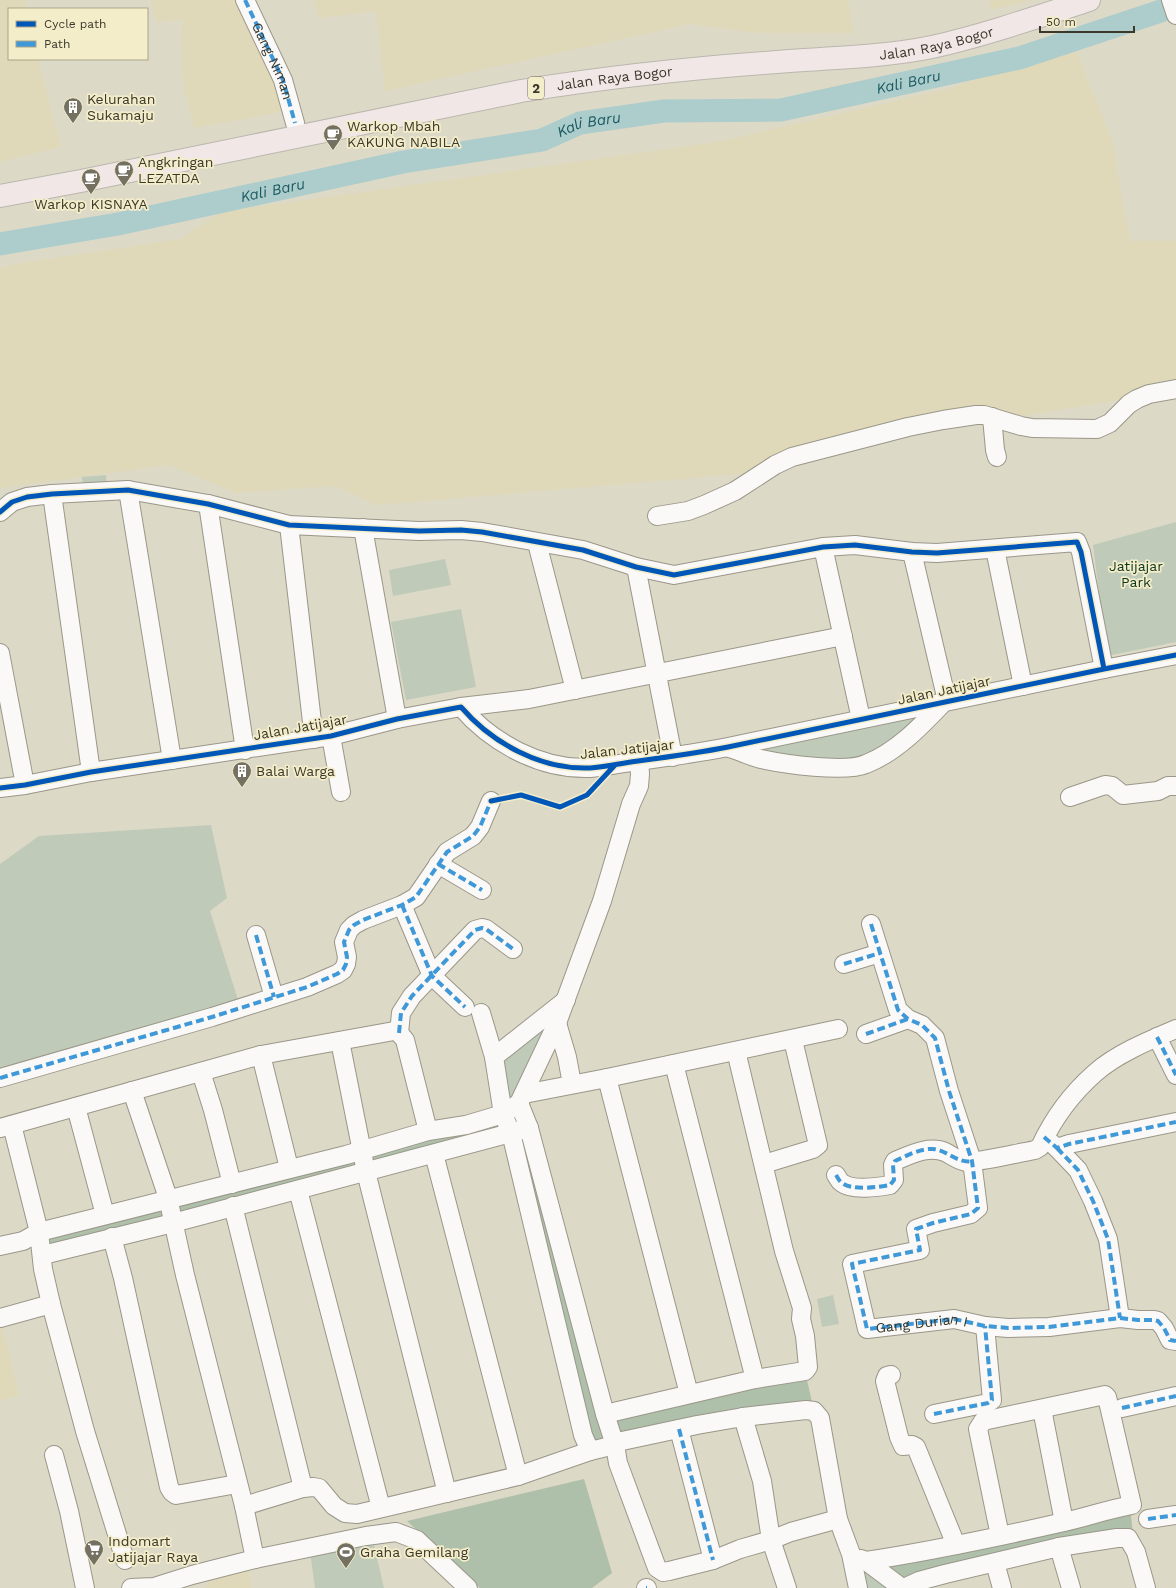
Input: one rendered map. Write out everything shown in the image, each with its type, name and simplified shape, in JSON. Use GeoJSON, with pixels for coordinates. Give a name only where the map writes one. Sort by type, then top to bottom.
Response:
{"type":"FeatureCollection","features":[{"type":"Feature","properties":{"kind":"highway","name":"Jalan Raya Bogor"},"geometry":{"type":"LineString","coordinates":[[0,196],[80,174],[294,123],[518,79],[589,67],[690,57],[893,42],[932,35],[968,26],[1048,0]]}},
{"type":"Feature","properties":{"kind":"highway","name":"Jalan Raya Bogor"},"geometry":{"type":"LineString","coordinates":[[0,181],[80,174],[571,83],[684,69],[896,52],[932,47],[988,32],[1089,0]]}},
{"type":"Feature","properties":{"kind":"street","name":"Gang Niman"},"geometry":{"type":"LineString","coordinates":[[245,0],[283,80],[294,123]]}},
{"type":"Feature","properties":{"kind":"street"},"geometry":{"type":"LineString","coordinates":[[1171,0],[1176,15]]}},
{"type":"Feature","properties":{"kind":"street"},"geometry":{"type":"LineString","coordinates":[[658,516],[688,511],[704,505],[735,491],[775,465],[792,457],[908,427],[976,415],[992,417],[1011,424],[1032,428],[1097,430],[1110,423],[1129,404],[1137,399],[1149,394],[1176,389]]}},
{"type":"Feature","properties":{"kind":"street"},"geometry":{"type":"LineString","coordinates":[[992,417],[997,457]]}},
{"type":"Feature","properties":{"kind":"street"},"geometry":{"type":"LineString","coordinates":[[128,490],[172,760]]}},
{"type":"Feature","properties":{"kind":"street"},"geometry":{"type":"LineString","coordinates":[[0,512],[12,502],[19,499],[52,494],[128,490],[208,504],[289,525],[419,532],[461,530],[583,550],[636,567],[664,573],[683,574],[823,547],[855,545],[912,552],[937,553],[1077,542],[1081,552],[1104,669]]}},
{"type":"Feature","properties":{"kind":"street"},"geometry":{"type":"LineString","coordinates":[[52,494],[91,772]]}},
{"type":"Feature","properties":{"kind":"street"},"geometry":{"type":"LineString","coordinates":[[208,504],[245,750]]}},
{"type":"Feature","properties":{"kind":"street"},"geometry":{"type":"LineString","coordinates":[[289,525],[322,738],[340,792]]}},
{"type":"Feature","properties":{"kind":"street"},"geometry":{"type":"LineString","coordinates":[[363,528],[396,719]]}},
{"type":"Feature","properties":{"kind":"street"},"geometry":{"type":"LineString","coordinates":[[537,542],[575,690]]}},
{"type":"Feature","properties":{"kind":"street"},"geometry":{"type":"LineString","coordinates":[[823,547],[861,720]]}},
{"type":"Feature","properties":{"kind":"street"},"geometry":{"type":"LineString","coordinates":[[995,549],[1022,686]]}},
{"type":"Feature","properties":{"kind":"street"},"geometry":{"type":"LineString","coordinates":[[728,747],[760,758],[802,765],[853,768],[879,758],[903,741],[920,727],[945,702],[912,552]]}},
{"type":"Feature","properties":{"kind":"street"},"geometry":{"type":"LineString","coordinates":[[636,567],[673,757]]}},
{"type":"Feature","properties":{"kind":"street"},"geometry":{"type":"LineString","coordinates":[[462,707],[529,699],[843,636]]}},
{"type":"Feature","properties":{"kind":"street"},"geometry":{"type":"LineString","coordinates":[[0,653],[25,785]]}},
{"type":"Feature","properties":{"kind":"street","name":"Jalan Jatijajar"},"geometry":{"type":"LineString","coordinates":[[0,788],[25,785],[91,772],[322,738],[396,719],[462,707],[474,722],[492,736],[520,753],[535,759],[557,764],[588,768],[615,765],[635,761],[673,757],[728,747],[1176,655]]}},
{"type":"Feature","properties":{"kind":"street"},"geometry":{"type":"LineString","coordinates":[[0,1246],[24,1241],[39,1232],[168,1198],[232,1184],[428,1131],[466,1125],[503,1114],[521,1098],[567,999],[602,901],[631,803],[627,782],[635,761]]}},
{"type":"Feature","properties":{"kind":"street"},"geometry":{"type":"LineString","coordinates":[[1070,797],[1105,785],[1112,786],[1123,795],[1158,791],[1168,786],[1176,786]]}},
{"type":"Feature","properties":{"kind":"street"},"geometry":{"type":"LineString","coordinates":[[0,1078],[205,1019],[307,987],[341,972],[347,960],[344,942],[349,930],[363,920],[402,905],[416,897],[430,879],[438,864],[447,852],[473,836],[480,827],[491,801]]}},
{"type":"Feature","properties":{"kind":"street"},"geometry":{"type":"LineString","coordinates":[[438,864],[482,890]]}},
{"type":"Feature","properties":{"kind":"street"},"geometry":{"type":"LineString","coordinates":[[402,905],[432,976],[473,1010],[494,1057],[503,1114],[511,1133],[583,1435],[590,1451]]}},
{"type":"Feature","properties":{"kind":"street"},"geometry":{"type":"LineString","coordinates":[[870,924],[898,1010],[908,1020],[922,1026],[935,1038],[949,1091],[972,1161]]}},
{"type":"Feature","properties":{"kind":"street"},"geometry":{"type":"LineString","coordinates":[[399,1033],[401,1013],[412,996],[471,932],[478,928],[486,929],[513,949]]}},
{"type":"Feature","properties":{"kind":"street"},"geometry":{"type":"LineString","coordinates":[[256,935],[274,997]]}},
{"type":"Feature","properties":{"kind":"street"},"geometry":{"type":"LineString","coordinates":[[844,964],[880,953]]}},
{"type":"Feature","properties":{"kind":"street"},"geometry":{"type":"LineString","coordinates":[[494,1057],[567,999]]}},
{"type":"Feature","properties":{"kind":"street"},"geometry":{"type":"LineString","coordinates":[[866,1034],[908,1020]]}},
{"type":"Feature","properties":{"kind":"street"},"geometry":{"type":"LineString","coordinates":[[557,1023],[567,1057],[572,1084]]}},
{"type":"Feature","properties":{"kind":"street"},"geometry":{"type":"LineString","coordinates":[[1051,1142],[1055,1118],[1095,1073],[1110,1062],[1157,1037],[1176,1029]]}},
{"type":"Feature","properties":{"kind":"street"},"geometry":{"type":"LineString","coordinates":[[521,1098],[572,1084],[838,1030]]}},
{"type":"Feature","properties":{"kind":"street"},"geometry":{"type":"LineString","coordinates":[[125,1560],[85,1431],[51,1304],[43,1269],[39,1232],[6,1126],[261,1055],[394,1032],[399,1033],[405,1040],[428,1131]]}},
{"type":"Feature","properties":{"kind":"street"},"geometry":{"type":"LineString","coordinates":[[1157,1037],[1176,1075]]}},
{"type":"Feature","properties":{"kind":"street"},"geometry":{"type":"LineString","coordinates":[[764,1164],[813,1149],[818,1144],[793,1040]]}},
{"type":"Feature","properties":{"kind":"street"},"geometry":{"type":"LineString","coordinates":[[340,1041],[366,1172],[447,1493]]}},
{"type":"Feature","properties":{"kind":"street"},"geometry":{"type":"LineString","coordinates":[[605,1414],[755,1379],[805,1371],[808,1367],[809,1362],[801,1319],[802,1308],[784,1251],[736,1051]]}},
{"type":"Feature","properties":{"kind":"street"},"geometry":{"type":"LineString","coordinates":[[261,1055],[289,1168]]}},
{"type":"Feature","properties":{"kind":"street"},"geometry":{"type":"LineString","coordinates":[[674,1064],[755,1379]]}},
{"type":"Feature","properties":{"kind":"street"},"geometry":{"type":"LineString","coordinates":[[201,1072],[232,1184]]}},
{"type":"Feature","properties":{"kind":"street"},"geometry":{"type":"LineString","coordinates":[[607,1078],[689,1394]]}},
{"type":"Feature","properties":{"kind":"street"},"geometry":{"type":"LineString","coordinates":[[132,1090],[168,1198],[237,1484],[244,1506],[255,1559]]}},
{"type":"Feature","properties":{"kind":"street"},"geometry":{"type":"LineString","coordinates":[[521,1098],[605,1414],[615,1445],[618,1463],[654,1564],[657,1568],[663,1572],[713,1560],[740,1549],[771,1540],[791,1532],[838,1519]]}},
{"type":"Feature","properties":{"kind":"street"},"geometry":{"type":"LineString","coordinates":[[76,1106],[105,1215]]}},
{"type":"Feature","properties":{"kind":"street"},"geometry":{"type":"LineString","coordinates":[[836,1175],[840,1182],[847,1185],[867,1188],[890,1185],[894,1180],[893,1165],[895,1161],[927,1149],[944,1151],[963,1161],[972,1161],[1035,1150],[1051,1142],[1069,1144],[1176,1122]]}},
{"type":"Feature","properties":{"kind":"street"},"geometry":{"type":"LineString","coordinates":[[42,1255],[173,1223],[232,1206],[298,1190],[529,1128]]}},
{"type":"Feature","properties":{"kind":"street"},"geometry":{"type":"LineString","coordinates":[[1051,1142],[1078,1170],[1093,1201],[1108,1239],[1120,1318]]}},
{"type":"Feature","properties":{"kind":"street"},"geometry":{"type":"LineString","coordinates":[[434,1154],[518,1476]]}},
{"type":"Feature","properties":{"kind":"street","name":"Gang Durian I"},"geometry":{"type":"LineString","coordinates":[[972,1161],[978,1210],[971,1214],[933,1222],[916,1229],[920,1250],[852,1264],[867,1330],[954,1319],[985,1326]]}},
{"type":"Feature","properties":{"kind":"street"},"geometry":{"type":"LineString","coordinates":[[298,1190],[380,1508]]}},
{"type":"Feature","properties":{"kind":"street"},"geometry":{"type":"LineString","coordinates":[[232,1206],[303,1488]]}},
{"type":"Feature","properties":{"kind":"street"},"geometry":{"type":"LineString","coordinates":[[112,1237],[123,1278],[169,1487],[176,1495],[237,1484]]}},
{"type":"Feature","properties":{"kind":"street"},"geometry":{"type":"LineString","coordinates":[[24,1241],[42,1255]]}},
{"type":"Feature","properties":{"kind":"street"},"geometry":{"type":"LineString","coordinates":[[549,1291],[570,1284]]}},
{"type":"Feature","properties":{"kind":"street"},"geometry":{"type":"LineString","coordinates":[[0,1318],[51,1304]]}},
{"type":"Feature","properties":{"kind":"street"},"geometry":{"type":"LineString","coordinates":[[934,1414],[988,1403],[992,1400],[985,1326],[1008,1328],[1049,1327],[1120,1318],[1154,1320],[1158,1321],[1164,1328],[1170,1340],[1176,1341]]}},
{"type":"Feature","properties":{"kind":"street"},"geometry":{"type":"LineString","coordinates":[[891,1375],[887,1376],[885,1381],[899,1437],[903,1446],[912,1445],[916,1447],[956,1545]]}},
{"type":"Feature","properties":{"kind":"street"},"geometry":{"type":"LineString","coordinates":[[858,1558],[919,1553],[1000,1536],[1064,1522],[1132,1505],[1132,1498],[1108,1397],[1103,1395],[983,1421],[978,1429],[1000,1536]]}},
{"type":"Feature","properties":{"kind":"street"},"geometry":{"type":"LineString","coordinates":[[1122,1408],[1176,1396]]}},
{"type":"Feature","properties":{"kind":"street"},"geometry":{"type":"LineString","coordinates":[[1042,1409],[1064,1522]]}},
{"type":"Feature","properties":{"kind":"street"},"geometry":{"type":"LineString","coordinates":[[244,1506],[303,1488],[319,1488],[334,1506],[345,1513],[357,1514],[518,1476],[590,1451],[615,1445],[622,1441],[743,1417],[806,1410],[814,1411],[820,1418],[838,1519],[858,1558],[858,1588]]}},
{"type":"Feature","properties":{"kind":"street"},"geometry":{"type":"LineString","coordinates":[[743,1417],[762,1481],[771,1540],[787,1588]]}},
{"type":"Feature","properties":{"kind":"street"},"geometry":{"type":"LineString","coordinates":[[678,1429],[713,1560]]}},
{"type":"Feature","properties":{"kind":"street"},"geometry":{"type":"LineString","coordinates":[[54,1455],[69,1511],[85,1588]]}},
{"type":"Feature","properties":{"kind":"street"},"geometry":{"type":"LineString","coordinates":[[1148,1520],[1176,1515]]}},
{"type":"Feature","properties":{"kind":"street"},"geometry":{"type":"LineString","coordinates":[[131,1588],[154,1587],[192,1575],[255,1559],[366,1536],[396,1532],[417,1540],[468,1588]]}},
{"type":"Feature","properties":{"kind":"street"},"geometry":{"type":"LineString","coordinates":[[858,1558],[903,1588],[925,1580],[1059,1547],[1117,1538],[1128,1538],[1136,1552],[1146,1588]]}},
{"type":"Feature","properties":{"kind":"street"},"geometry":{"type":"LineString","coordinates":[[1059,1547],[1071,1588]]}},
{"type":"Feature","properties":{"kind":"street"},"geometry":{"type":"LineString","coordinates":[[995,1563],[1002,1588]]}},
{"type":"Feature","properties":{"kind":"shaded area"},"geometry":{"type":"Polygon","coordinates":[[[0,0],[25,0],[27,8],[8,8],[8,60],[38,60],[61,147],[0,162],[0,0]]]}},
{"type":"Feature","properties":{"kind":"shaded area"},"geometry":{"type":"Polygon","coordinates":[[[151,0],[255,0],[280,66],[287,111],[194,128],[183,85],[182,20],[156,22],[151,0]]]}},
{"type":"Feature","properties":{"kind":"shaded area"},"geometry":{"type":"Polygon","coordinates":[[[313,0],[848,0],[854,33],[759,33],[690,24],[385,91],[376,11],[319,18],[313,0]]]}},
{"type":"Feature","properties":{"kind":"shaded area"},"geometry":{"type":"Polygon","coordinates":[[[989,0],[1031,0],[992,10],[989,0]]]}},
{"type":"Feature","properties":{"kind":"shaded area"},"geometry":{"type":"Polygon","coordinates":[[[1072,42],[1112,140],[1130,241],[1176,241],[1176,383],[1157,382],[1124,399],[829,448],[764,472],[377,505],[335,486],[236,493],[169,465],[0,488],[0,268],[16,264],[181,239],[221,212],[717,142],[948,89],[1072,42]]]}},
{"type":"Feature","properties":{"kind":"shaded area"},"geometry":{"type":"Polygon","coordinates":[[[0,1325],[2,1325],[19,1395],[0,1401],[0,1325]]]}},
{"type":"Feature","properties":{"kind":"shaded area"},"geometry":{"type":"Polygon","coordinates":[[[248,1566],[252,1588],[202,1588],[209,1585],[207,1578],[248,1566]]]}},
{"type":"Feature","properties":{"kind":"green space"},"geometry":{"type":"Polygon","coordinates":[[[106,475],[107,485],[83,486],[82,477],[106,475]]]}},
{"type":"Feature","properties":{"kind":"green space","name":"Jatijajar Park"},"geometry":{"type":"Polygon","coordinates":[[[1176,522],[1176,642],[1107,656],[1093,545],[1176,522]]]}},
{"type":"Feature","properties":{"kind":"green space"},"geometry":{"type":"Polygon","coordinates":[[[445,559],[451,585],[393,596],[389,570],[445,559]]]}},
{"type":"Feature","properties":{"kind":"green space"},"geometry":{"type":"Polygon","coordinates":[[[461,609],[476,687],[406,700],[391,622],[461,609]]]}},
{"type":"Feature","properties":{"kind":"green space"},"geometry":{"type":"Polygon","coordinates":[[[944,702],[865,765],[728,747],[944,702]]]}},
{"type":"Feature","properties":{"kind":"green space"},"geometry":{"type":"Polygon","coordinates":[[[211,825],[227,898],[210,911],[238,1000],[159,1029],[0,1067],[0,864],[39,836],[211,825]]]}},
{"type":"Feature","properties":{"kind":"green space"},"geometry":{"type":"Polygon","coordinates":[[[567,999],[503,1114],[501,1051],[567,999]]]}},
{"type":"Feature","properties":{"kind":"green space"},"geometry":{"type":"Polygon","coordinates":[[[503,1114],[511,1133],[529,1128],[605,1414],[805,1371],[814,1411],[590,1451],[511,1134],[43,1255],[23,1241],[503,1114]]]}},
{"type":"Feature","properties":{"kind":"green space"},"geometry":{"type":"Polygon","coordinates":[[[833,1295],[839,1324],[822,1327],[817,1299],[833,1295]]]}},
{"type":"Feature","properties":{"kind":"green space"},"geometry":{"type":"Polygon","coordinates":[[[584,1479],[612,1573],[592,1588],[480,1588],[407,1521],[584,1479]]]}},
{"type":"Feature","properties":{"kind":"green space"},"geometry":{"type":"Polygon","coordinates":[[[1130,1505],[1134,1546],[1128,1538],[904,1588],[866,1561],[1130,1505]]]}},
{"type":"Feature","properties":{"kind":"green space","name":"Graha Gemilang"},"geometry":{"type":"Polygon","coordinates":[[[373,1541],[384,1588],[315,1588],[310,1551],[373,1541]]]}},
{"type":"Feature","properties":{"kind":"green space"},"geometry":{"type":"Polygon","coordinates":[[[866,1561],[902,1588],[858,1588],[866,1561]]]}},
{"type":"Feature","properties":{"kind":"waterway","name":"Kali Baru"},"geometry":{"type":"LineString","coordinates":[[0,244],[118,224],[403,162],[542,140],[580,123],[664,111],[781,110],[1019,58],[1176,6]]}},
{"type":"Feature","properties":{"kind":"marked path"},"geometry":{"type":"LineString","coordinates":[[245,0],[283,80],[295,123]]}},
{"type":"Feature","properties":{"kind":"marked path"},"geometry":{"type":"LineString","coordinates":[[0,1078],[212,1017],[307,987],[337,974],[343,970],[346,964],[347,957],[344,942],[349,930],[363,920],[402,905],[416,897],[447,852],[473,836],[480,827],[491,801]]}},
{"type":"Feature","properties":{"kind":"marked path"},"geometry":{"type":"LineString","coordinates":[[438,864],[482,890]]}},
{"type":"Feature","properties":{"kind":"marked path"},"geometry":{"type":"LineString","coordinates":[[402,905],[432,976],[465,1007]]}},
{"type":"Feature","properties":{"kind":"marked path"},"geometry":{"type":"LineString","coordinates":[[871,924],[898,1010],[908,1019],[922,1025],[935,1038],[949,1091],[972,1161],[978,1208],[971,1214],[933,1223],[916,1229],[920,1250],[852,1264],[867,1329],[954,1319],[985,1326],[1008,1328],[1049,1327],[1120,1318],[1158,1321],[1164,1328],[1170,1340],[1176,1341]]}},
{"type":"Feature","properties":{"kind":"marked path"},"geometry":{"type":"LineString","coordinates":[[399,1033],[401,1013],[412,996],[475,930],[482,928],[486,929],[513,949]]}},
{"type":"Feature","properties":{"kind":"marked path"},"geometry":{"type":"LineString","coordinates":[[256,935],[274,997]]}},
{"type":"Feature","properties":{"kind":"marked path"},"geometry":{"type":"LineString","coordinates":[[844,964],[880,953]]}},
{"type":"Feature","properties":{"kind":"marked path"},"geometry":{"type":"LineString","coordinates":[[866,1034],[908,1019]]}},
{"type":"Feature","properties":{"kind":"marked path"},"geometry":{"type":"LineString","coordinates":[[1157,1037],[1176,1075]]}},
{"type":"Feature","properties":{"kind":"marked path"},"geometry":{"type":"LineString","coordinates":[[1044,1137],[1057,1148],[1069,1144],[1176,1122]]}},
{"type":"Feature","properties":{"kind":"marked path"},"geometry":{"type":"LineString","coordinates":[[1057,1148],[1078,1170],[1093,1201],[1108,1239],[1120,1318]]}},
{"type":"Feature","properties":{"kind":"marked path"},"geometry":{"type":"LineString","coordinates":[[836,1175],[842,1183],[852,1187],[866,1188],[890,1185],[894,1180],[893,1165],[895,1161],[928,1149],[938,1150],[962,1161],[972,1161]]}},
{"type":"Feature","properties":{"kind":"marked path"},"geometry":{"type":"LineString","coordinates":[[934,1414],[988,1403],[992,1400],[985,1326]]}},
{"type":"Feature","properties":{"kind":"marked path"},"geometry":{"type":"LineString","coordinates":[[1122,1408],[1176,1396]]}},
{"type":"Feature","properties":{"kind":"marked path"},"geometry":{"type":"LineString","coordinates":[[679,1429],[713,1560]]}},
{"type":"Feature","properties":{"kind":"marked path"},"geometry":{"type":"LineString","coordinates":[[1148,1519],[1176,1515]]}},
{"type":"Feature","properties":{"kind":"cycle path"},"geometry":{"type":"LineString","coordinates":[[0,512],[12,502],[27,497],[52,494],[128,490],[208,504],[289,525],[419,531],[461,530],[482,532],[583,550],[636,567],[674,575],[823,547],[855,545],[912,552],[937,553],[1077,542],[1081,552],[1104,669]]}},
{"type":"Feature","properties":{"kind":"cycle path"},"geometry":{"type":"LineString","coordinates":[[0,788],[25,785],[91,772],[331,736],[397,719],[461,707],[487,732],[519,752],[554,764],[590,768],[728,747],[1176,655]]}},
{"type":"Feature","properties":{"kind":"cycle path"},"geometry":{"type":"LineString","coordinates":[[491,801],[521,795],[560,807],[587,795],[615,765]]}},
{"type":"Feature","properties":{"kind":"place","name":"Kelurahan Sukamaju"},"geometry":{"type":"Point","coordinates":[73,124]}},
{"type":"Feature","properties":{"kind":"place","name":"Warkop Mbah KAKUNG NABILA"},"geometry":{"type":"Point","coordinates":[333,151]}},
{"type":"Feature","properties":{"kind":"place","name":"Angkringan LEZATDA"},"geometry":{"type":"Point","coordinates":[124,187]}},
{"type":"Feature","properties":{"kind":"place","name":"Warkop KISNAYA"},"geometry":{"type":"Point","coordinates":[91,195]}},
{"type":"Feature","properties":{"kind":"place","name":"Balai Warga"},"geometry":{"type":"Point","coordinates":[242,788]}},
{"type":"Feature","properties":{"kind":"place","name":"Indomart Jatijajar Raya"},"geometry":{"type":"Point","coordinates":[94,1566]}},
{"type":"Feature","properties":{"kind":"place","name":"Graha Gemilang"},"geometry":{"type":"Point","coordinates":[346,1569]}}]}
